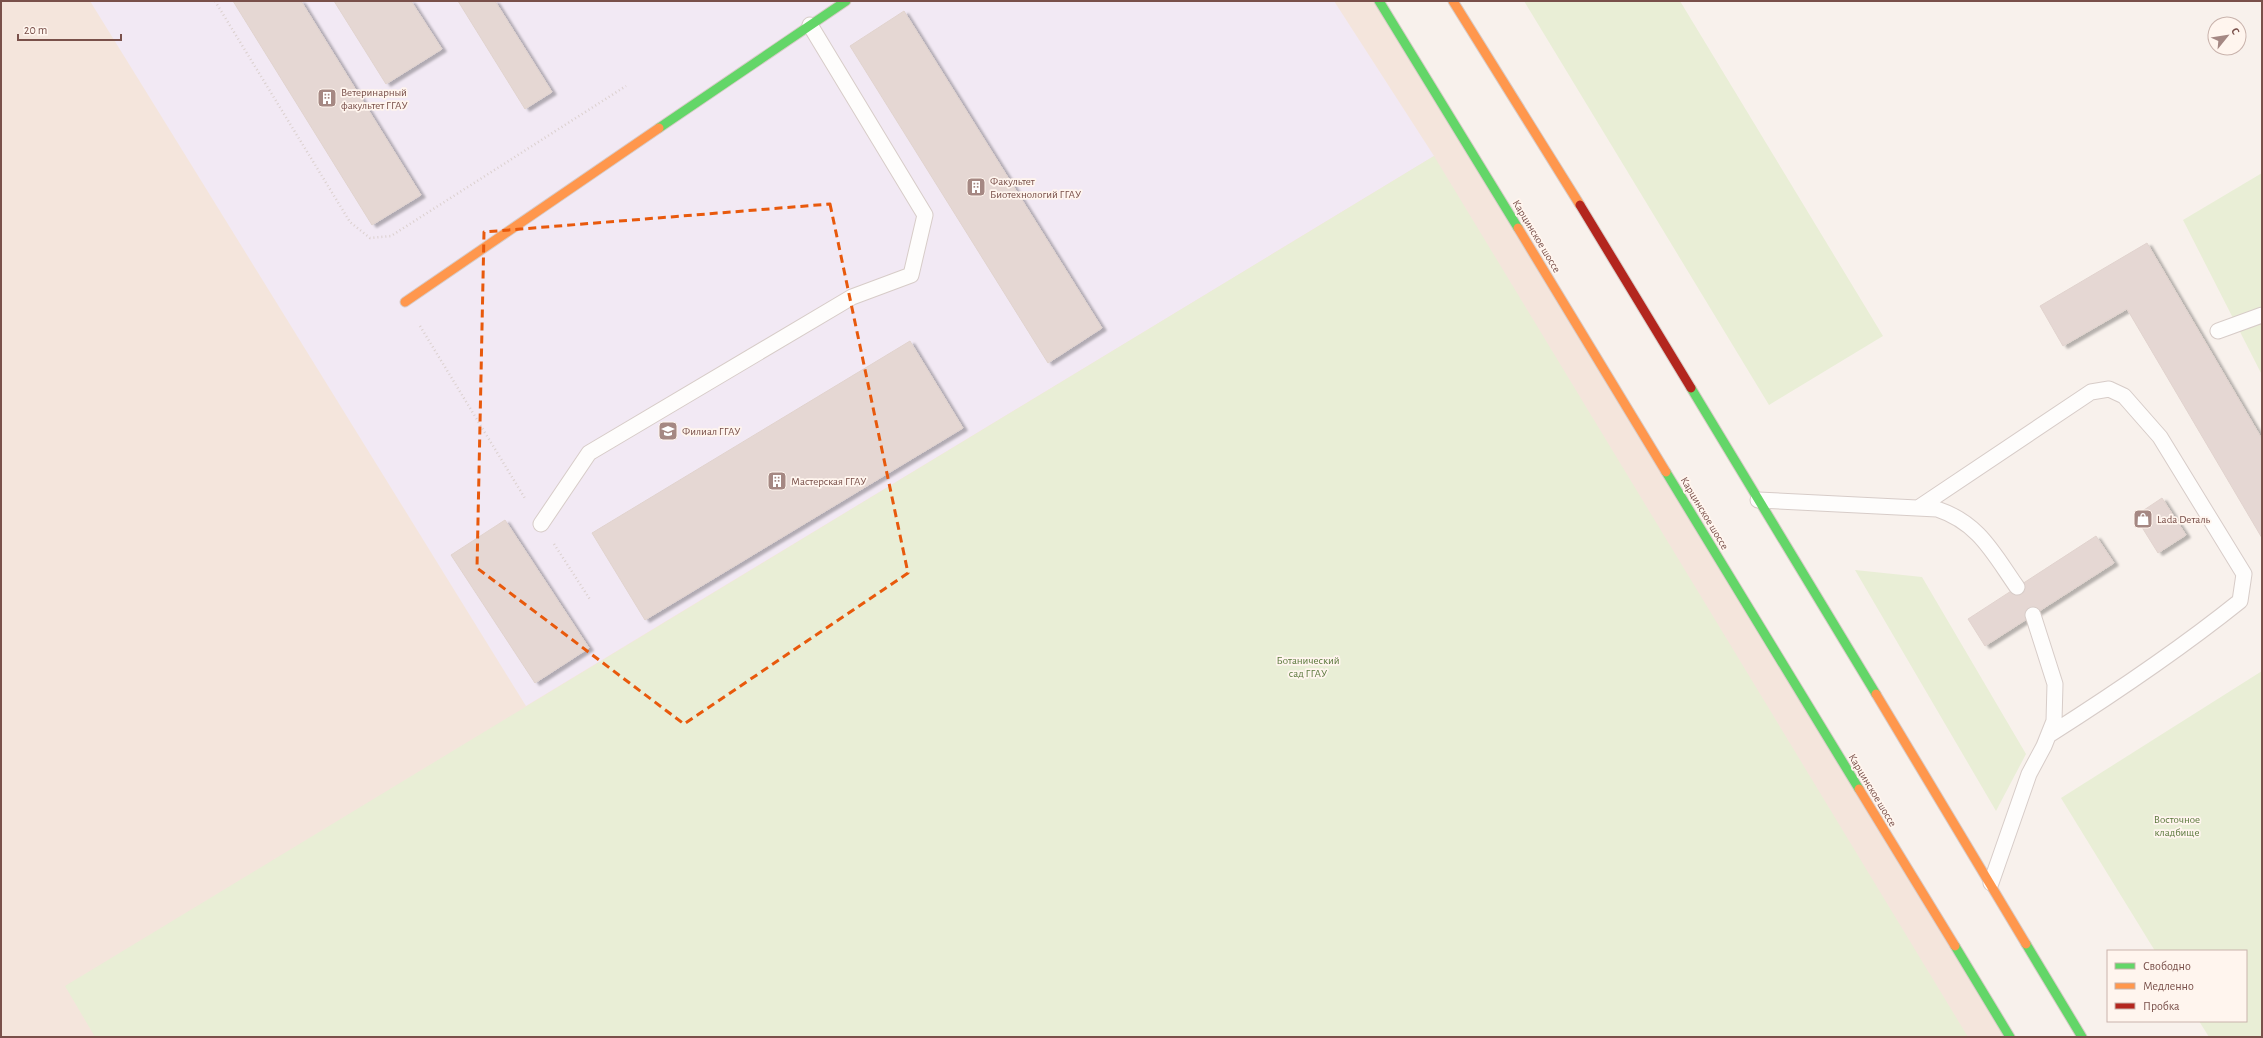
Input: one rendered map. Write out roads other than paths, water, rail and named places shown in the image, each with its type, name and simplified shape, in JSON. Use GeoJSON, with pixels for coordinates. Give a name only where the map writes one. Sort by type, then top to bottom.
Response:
{"type":"FeatureCollection","features":[{"type":"Feature","properties":{"kind":"main road"},"geometry":{"type":"LineString","coordinates":[[405,302],[846,1]]}},
{"type":"Feature","properties":{"kind":"main road","name":"Карцинское шоссе"},"geometry":{"type":"LineString","coordinates":[[1379,1],[2010,1037]]}},
{"type":"Feature","properties":{"kind":"main road"},"geometry":{"type":"LineString","coordinates":[[1453,1],[1624,277],[1991,883],[2082,1037]]}},
{"type":"Feature","properties":{"kind":"lane"},"geometry":{"type":"LineString","coordinates":[[541,524],[589,453],[852,297],[911,275],[925,215],[810,25]]}},
{"type":"Feature","properties":{"kind":"lane"},"geometry":{"type":"LineString","coordinates":[[2218,331],[2262,314]]}},
{"type":"Feature","properties":{"kind":"lane"},"geometry":{"type":"LineString","coordinates":[[1918,508],[2091,392],[2109,389],[2124,396],[2160,437],[2244,574],[2240,601],[2204,630],[2132,682],[2049,735]]}},
{"type":"Feature","properties":{"kind":"lane"},"geometry":{"type":"LineString","coordinates":[[1758,500],[1937,509],[1949,513],[1972,526],[2017,587]]}},
{"type":"Feature","properties":{"kind":"lane"},"geometry":{"type":"LineString","coordinates":[[1991,883],[2029,774],[2049,735],[2054,721],[2055,684],[2033,615]]}},
{"type":"Feature","properties":{"kind":"place","name":"Ветеринарный факультет ГГАУ"},"geometry":{"type":"Point","coordinates":[327,98]}},
{"type":"Feature","properties":{"kind":"place","name":"Факультет Биотехнологий ГГАУ"},"geometry":{"type":"Point","coordinates":[976,187]}},
{"type":"Feature","properties":{"kind":"place","name":"Филиал ГГАУ"},"geometry":{"type":"Point","coordinates":[668,431]}},
{"type":"Feature","properties":{"kind":"place","name":"Мастерская ГГАУ"},"geometry":{"type":"Point","coordinates":[777,481]}},
{"type":"Feature","properties":{"kind":"place","name":"Lada Dеталь"},"geometry":{"type":"Point","coordinates":[2143,519]}},
{"type":"Feature","properties":{"kind":"park label","name":"Ботанический сад ГГАУ"},"geometry":{"type":"Point","coordinates":[1308,666]}},
{"type":"Feature","properties":{"kind":"park label","name":"Восточное кладбище"},"geometry":{"type":"Point","coordinates":[2177,825]}}]}
